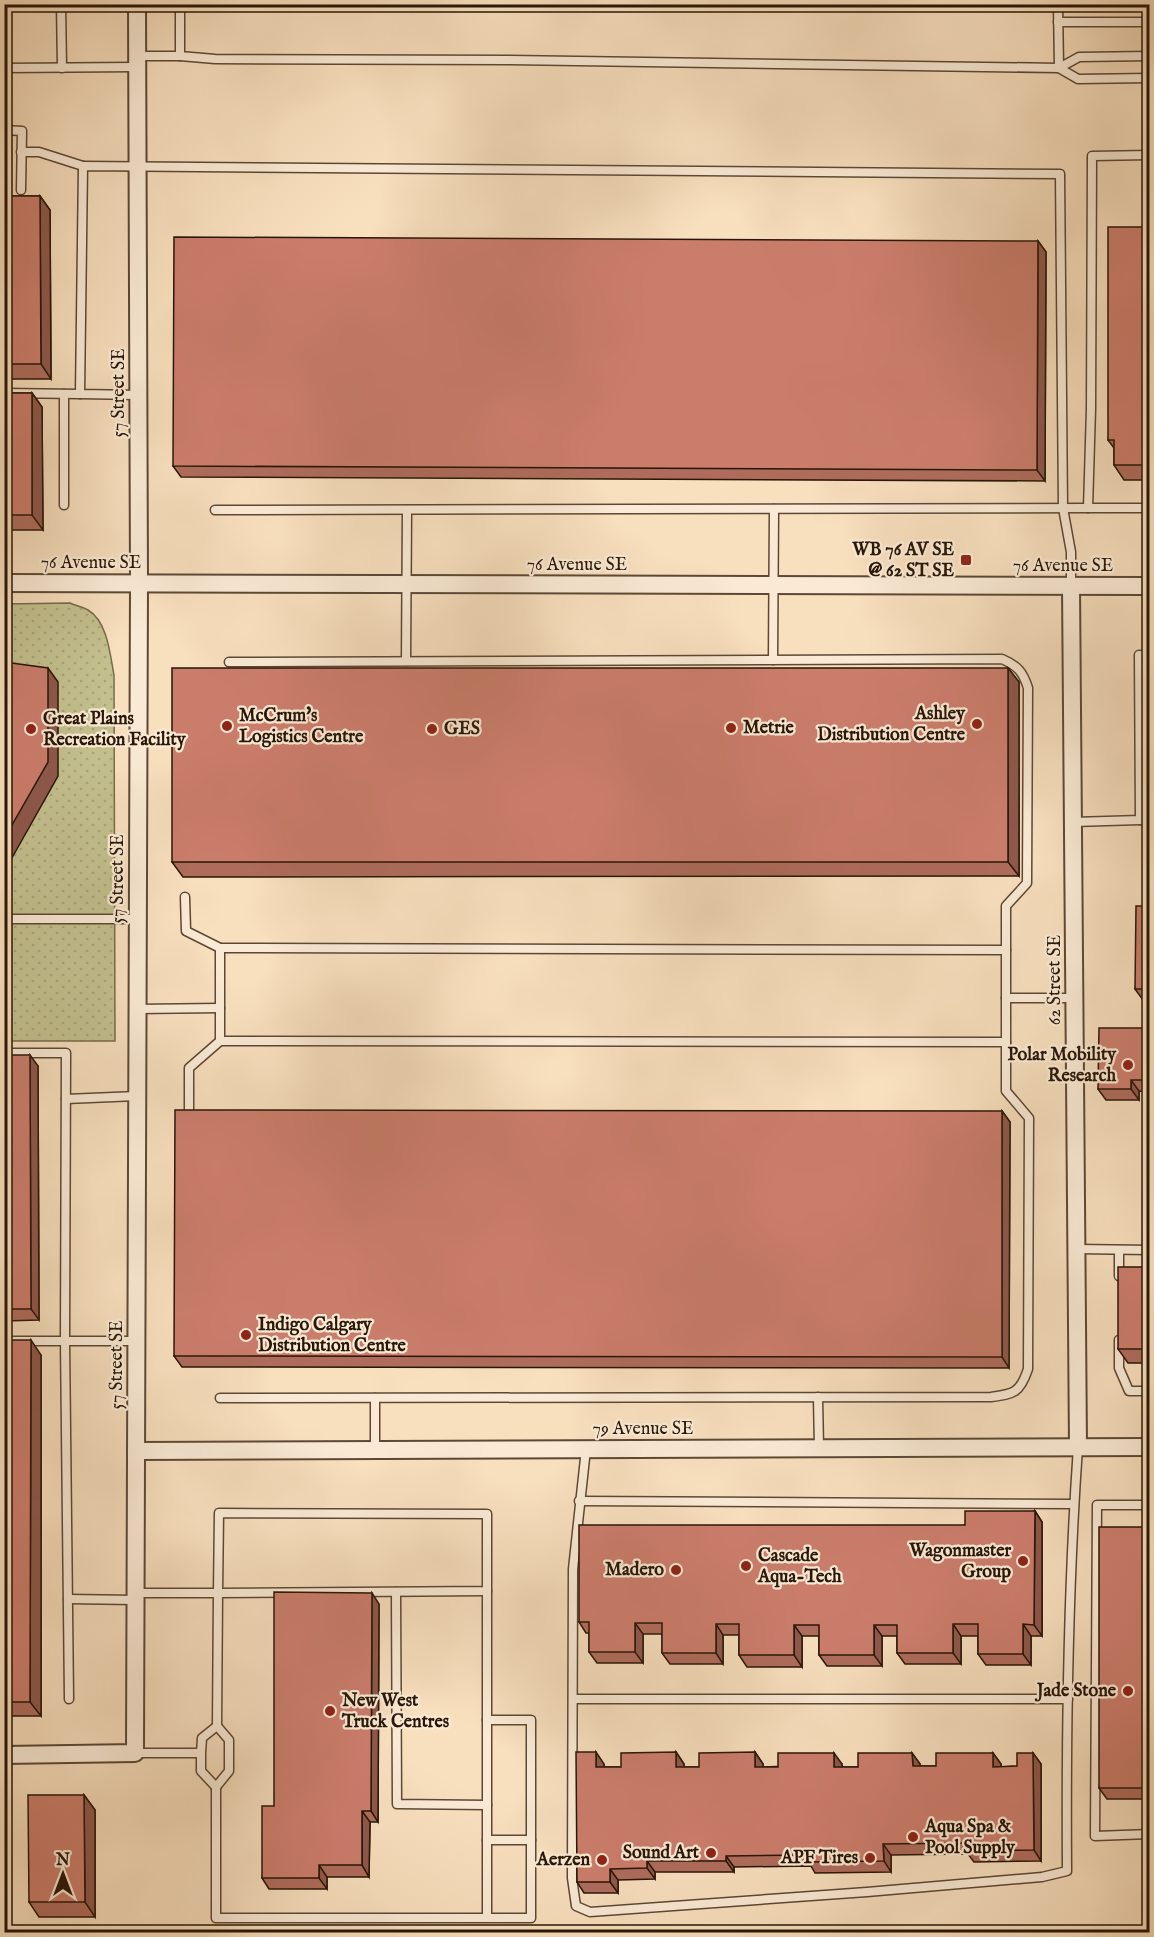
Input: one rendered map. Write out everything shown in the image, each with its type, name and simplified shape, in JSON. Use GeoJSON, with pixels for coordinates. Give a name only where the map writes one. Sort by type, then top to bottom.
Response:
{"type":"FeatureCollection","features":[{"type":"Feature","properties":{"kind":"street","name":"57 Street SE"},"geometry":{"type":"LineString","coordinates":[[135,1753],[139,583],[137,4]]}},
{"type":"Feature","properties":{"kind":"street","name":"76 Avenue SE"},"geometry":{"type":"LineString","coordinates":[[4,583],[1149,586]]}},
{"type":"Feature","properties":{"kind":"street","name":"62 Street SE"},"geometry":{"type":"LineString","coordinates":[[1071,586],[1078,1447]]}},
{"type":"Feature","properties":{"kind":"street","name":"79 Avenue SE"},"geometry":{"type":"LineString","coordinates":[[136,1451],[1149,1447]]}},
{"type":"Feature","properties":{"kind":"street"},"geometry":{"type":"LineString","coordinates":[[4,1755],[135,1753]]}},
{"type":"Feature","properties":{"kind":"lane"},"geometry":{"type":"LineString","coordinates":[[61,4],[62,68]]}},
{"type":"Feature","properties":{"kind":"lane"},"geometry":{"type":"LineString","coordinates":[[180,4],[180,56]]}},
{"type":"Feature","properties":{"kind":"lane"},"geometry":{"type":"LineString","coordinates":[[1058,4],[1059,68]]}},
{"type":"Feature","properties":{"kind":"lane"},"geometry":{"type":"LineString","coordinates":[[1058,22],[1149,22]]}},
{"type":"Feature","properties":{"kind":"lane"},"geometry":{"type":"LineString","coordinates":[[4,68],[62,68],[180,56],[215,59],[508,60],[1059,68],[1078,79],[1149,78]]}},
{"type":"Feature","properties":{"kind":"lane"},"geometry":{"type":"LineString","coordinates":[[1059,68],[1079,57],[1149,56]]}},
{"type":"Feature","properties":{"kind":"lane"},"geometry":{"type":"LineString","coordinates":[[4,130],[22,130],[21,190]]}},
{"type":"Feature","properties":{"kind":"lane"},"geometry":{"type":"LineString","coordinates":[[21,152],[39,152],[83,166],[1060,174],[1063,508],[1071,552],[1071,586]]}},
{"type":"Feature","properties":{"kind":"lane"},"geometry":{"type":"LineString","coordinates":[[1088,508],[1091,409],[1092,156],[1149,155]]}},
{"type":"Feature","properties":{"kind":"lane"},"geometry":{"type":"LineString","coordinates":[[80,394],[83,166]]}},
{"type":"Feature","properties":{"kind":"lane"},"geometry":{"type":"LineString","coordinates":[[4,393],[138,395]]}},
{"type":"Feature","properties":{"kind":"lane"},"geometry":{"type":"LineString","coordinates":[[64,394],[64,505]]}},
{"type":"Feature","properties":{"kind":"lane"},"geometry":{"type":"LineString","coordinates":[[215,510],[1149,508]]}},
{"type":"Feature","properties":{"kind":"lane"},"geometry":{"type":"LineString","coordinates":[[773,660],[774,509]]}},
{"type":"Feature","properties":{"kind":"lane"},"geometry":{"type":"LineString","coordinates":[[406,510],[406,662]]}},
{"type":"Feature","properties":{"kind":"lane"},"geometry":{"type":"LineString","coordinates":[[1073,822],[1145,821],[1138,655],[1149,655]]}},
{"type":"Feature","properties":{"kind":"lane"},"geometry":{"type":"LineString","coordinates":[[220,1398],[991,1397],[1010,1395],[1023,1385],[1028,1369],[1029,1118],[1006,1091],[1006,906],[1027,882],[1028,688],[1023,672],[1015,664],[1002,659],[229,662]]}},
{"type":"Feature","properties":{"kind":"lane"},"geometry":{"type":"LineString","coordinates":[[185,897],[186,931],[220,948],[1006,950]]}},
{"type":"Feature","properties":{"kind":"lane"},"geometry":{"type":"LineString","coordinates":[[4,918],[138,918]]}},
{"type":"Feature","properties":{"kind":"lane"},"geometry":{"type":"LineString","coordinates":[[220,948],[220,1041]]}},
{"type":"Feature","properties":{"kind":"lane"},"geometry":{"type":"LineString","coordinates":[[1006,998],[1075,998]]}},
{"type":"Feature","properties":{"kind":"lane"},"geometry":{"type":"LineString","coordinates":[[137,1009],[220,1008]]}},
{"type":"Feature","properties":{"kind":"lane"},"geometry":{"type":"LineString","coordinates":[[189,1113],[189,1068],[220,1041],[1006,1042]]}},
{"type":"Feature","properties":{"kind":"lane"},"geometry":{"type":"LineString","coordinates":[[4,1053],[66,1053],[65,1341],[69,1699]]}},
{"type":"Feature","properties":{"kind":"lane"},"geometry":{"type":"LineString","coordinates":[[66,1099],[137,1096]]}},
{"type":"Feature","properties":{"kind":"lane"},"geometry":{"type":"LineString","coordinates":[[1077,1250],[1149,1250]]}},
{"type":"Feature","properties":{"kind":"lane"},"geometry":{"type":"LineString","coordinates":[[1119,1250],[1119,1285]]}},
{"type":"Feature","properties":{"kind":"lane"},"geometry":{"type":"LineString","coordinates":[[1119,1333],[1119,1368],[1129,1391],[1149,1391]]}},
{"type":"Feature","properties":{"kind":"lane"},"geometry":{"type":"LineString","coordinates":[[4,1341],[137,1341]]}},
{"type":"Feature","properties":{"kind":"lane"},"geometry":{"type":"LineString","coordinates":[[819,1397],[819,1448]]}},
{"type":"Feature","properties":{"kind":"lane"},"geometry":{"type":"LineString","coordinates":[[375,1398],[375,1450]]}},
{"type":"Feature","properties":{"kind":"lane"},"geometry":{"type":"LineString","coordinates":[[586,1449],[573,1569],[572,1878],[576,1906],[590,1912],[1042,1877],[1067,1871],[1068,1699],[1078,1447]]}},
{"type":"Feature","properties":{"kind":"lane"},"geometry":{"type":"LineString","coordinates":[[579,1501],[1074,1504]]}},
{"type":"Feature","properties":{"kind":"lane"},"geometry":{"type":"LineString","coordinates":[[1149,1505],[1097,1505],[1095,1836],[1149,1834]]}},
{"type":"Feature","properties":{"kind":"lane"},"geometry":{"type":"LineString","coordinates":[[487,1720],[531,1720],[531,1918],[487,1918],[216,1918],[216,1787],[229,1772],[229,1740],[217,1726],[219,1513],[487,1514],[487,1591],[487,1720],[487,1918]]}},
{"type":"Feature","properties":{"kind":"lane"},"geometry":{"type":"LineString","coordinates":[[68,1599],[218,1593],[487,1591]]}},
{"type":"Feature","properties":{"kind":"lane"},"geometry":{"type":"LineString","coordinates":[[396,1592],[397,1804],[487,1805]]}},
{"type":"Feature","properties":{"kind":"lane"},"geometry":{"type":"LineString","coordinates":[[573,1699],[1068,1699]]}},
{"type":"Feature","properties":{"kind":"lane"},"geometry":{"type":"LineString","coordinates":[[216,1787],[201,1771],[201,1753],[202,1738],[217,1726]]}},
{"type":"Feature","properties":{"kind":"lane"},"geometry":{"type":"LineString","coordinates":[[135,1753],[201,1753]]}},
{"type":"Feature","properties":{"kind":"lane"},"geometry":{"type":"LineString","coordinates":[[487,1839],[531,1839]]}},
{"type":"Feature","properties":{"kind":"shaded area"},"geometry":{"type":"Polygon","coordinates":[[[70,603],[88,610],[100,622],[107,640],[114,675],[115,1041],[5,1041],[4,604],[70,603]]]}},
{"type":"Feature","properties":{"kind":"building"},"geometry":{"type":"Polygon","coordinates":[[[4,196],[40,196],[41,364],[4,364],[4,196]]]}},
{"type":"Feature","properties":{"kind":"building"},"geometry":{"type":"Polygon","coordinates":[[[1108,227],[1149,227],[1149,465],[1114,465],[1114,440],[1108,440],[1108,227]]]}},
{"type":"Feature","properties":{"kind":"building"},"geometry":{"type":"Polygon","coordinates":[[[174,237],[1038,241],[1037,470],[173,466],[174,237]]]}},
{"type":"Feature","properties":{"kind":"building"},"geometry":{"type":"Polygon","coordinates":[[[4,393],[32,393],[32,515],[4,515],[4,393]]]}},
{"type":"Feature","properties":{"kind":"building","name":"Great Plains Recreation Facility"},"geometry":{"type":"Polygon","coordinates":[[[4,662],[48,668],[48,762],[4,839],[4,662]]]}},
{"type":"Feature","properties":{"kind":"building"},"geometry":{"type":"Polygon","coordinates":[[[172,668],[1008,668],[1008,862],[172,862],[172,668]]]}},
{"type":"Feature","properties":{"kind":"building"},"geometry":{"type":"Polygon","coordinates":[[[1136,906],[1149,906],[1149,989],[1135,989],[1136,906]]]}},
{"type":"Feature","properties":{"kind":"building","name":"Polar Mobility Research"},"geometry":{"type":"Polygon","coordinates":[[[1099,1028],[1149,1028],[1149,1080],[1131,1080],[1131,1089],[1098,1089],[1099,1028]]]}},
{"type":"Feature","properties":{"kind":"building"},"geometry":{"type":"Polygon","coordinates":[[[4,1055],[30,1055],[31,1309],[4,1309],[4,1055]]]}},
{"type":"Feature","properties":{"kind":"building"},"geometry":{"type":"Polygon","coordinates":[[[175,1110],[1002,1111],[1002,1357],[174,1356],[175,1110]]]}},
{"type":"Feature","properties":{"kind":"building"},"geometry":{"type":"Polygon","coordinates":[[[1118,1267],[1149,1267],[1149,1349],[1118,1349],[1118,1267]]]}},
{"type":"Feature","properties":{"kind":"building"},"geometry":{"type":"Polygon","coordinates":[[[4,1340],[31,1340],[30,1702],[4,1702],[4,1340]]]}},
{"type":"Feature","properties":{"kind":"building"},"geometry":{"type":"Polygon","coordinates":[[[965,1511],[1035,1511],[1034,1625],[1023,1624],[1023,1654],[978,1654],[978,1624],[953,1624],[953,1653],[897,1653],[897,1625],[874,1625],[874,1655],[819,1655],[819,1625],[794,1625],[794,1655],[739,1655],[739,1624],[716,1624],[716,1653],[662,1653],[662,1623],[635,1623],[635,1652],[589,1652],[589,1622],[579,1622],[579,1525],[965,1525],[965,1511]]]}},
{"type":"Feature","properties":{"kind":"building","name":"Jade Stone"},"geometry":{"type":"Polygon","coordinates":[[[1146,1524],[1149,1524],[1149,1788],[1099,1788],[1099,1527],[1146,1527],[1146,1524]]]}},
{"type":"Feature","properties":{"kind":"building","name":"New West Truck Centres"},"geometry":{"type":"Polygon","coordinates":[[[274,1592],[372,1593],[371,1811],[362,1811],[362,1865],[319,1865],[319,1878],[262,1878],[262,1806],[274,1806],[274,1592]]]}},
{"type":"Feature","properties":{"kind":"building"},"geometry":{"type":"Polygon","coordinates":[[[576,1752],[596,1752],[596,1767],[621,1767],[621,1753],[676,1752],[676,1767],[699,1767],[699,1753],[755,1752],[755,1767],[778,1767],[778,1753],[834,1753],[834,1767],[858,1767],[858,1753],[912,1753],[913,1766],[936,1766],[936,1753],[993,1753],[993,1767],[1017,1766],[1017,1753],[1033,1753],[1034,1850],[966,1851],[966,1843],[883,1844],[884,1861],[808,1862],[807,1855],[726,1856],[726,1861],[647,1861],[647,1868],[610,1869],[610,1882],[577,1882],[576,1752]]]}},
{"type":"Feature","properties":{"kind":"building"},"geometry":{"type":"Polygon","coordinates":[[[28,1795],[84,1795],[85,1902],[29,1902],[28,1795]]]}},
{"type":"Feature","properties":{"kind":"place","name":"WB 76 AV SE @ 62 ST SE"},"geometry":{"type":"Point","coordinates":[966,560]}},
{"type":"Feature","properties":{"kind":"place","name":"Ashley Distribution Centre"},"geometry":{"type":"Point","coordinates":[977,724]}},
{"type":"Feature","properties":{"kind":"place","name":"McCrum's Logistics Centre"},"geometry":{"type":"Point","coordinates":[227,726]}},
{"type":"Feature","properties":{"kind":"place","name":"Metrie"},"geometry":{"type":"Point","coordinates":[731,728]}},
{"type":"Feature","properties":{"kind":"place","name":"Great Plains Recreation Facility"},"geometry":{"type":"Point","coordinates":[31,729]}},
{"type":"Feature","properties":{"kind":"place","name":"GES"},"geometry":{"type":"Point","coordinates":[432,729]}},
{"type":"Feature","properties":{"kind":"place","name":"Polar Mobility Research"},"geometry":{"type":"Point","coordinates":[1128,1065]}},
{"type":"Feature","properties":{"kind":"place","name":"Indigo Calgary Distribution Centre"},"geometry":{"type":"Point","coordinates":[246,1335]}},
{"type":"Feature","properties":{"kind":"place","name":"Wagonmaster Group"},"geometry":{"type":"Point","coordinates":[1023,1561]}},
{"type":"Feature","properties":{"kind":"place","name":"Cascade Aqua-Tech"},"geometry":{"type":"Point","coordinates":[746,1566]}},
{"type":"Feature","properties":{"kind":"place","name":"Madero"},"geometry":{"type":"Point","coordinates":[676,1570]}},
{"type":"Feature","properties":{"kind":"place","name":"Jade Stone"},"geometry":{"type":"Point","coordinates":[1128,1691]}},
{"type":"Feature","properties":{"kind":"place","name":"New West Truck Centres"},"geometry":{"type":"Point","coordinates":[330,1711]}},
{"type":"Feature","properties":{"kind":"place","name":"Aqua Spa & Pool Supply"},"geometry":{"type":"Point","coordinates":[913,1837]}},
{"type":"Feature","properties":{"kind":"place","name":"Sound Art"},"geometry":{"type":"Point","coordinates":[711,1853]}},
{"type":"Feature","properties":{"kind":"place","name":"APF Tires"},"geometry":{"type":"Point","coordinates":[870,1858]}},
{"type":"Feature","properties":{"kind":"place","name":"Aerzen"},"geometry":{"type":"Point","coordinates":[602,1860]}}]}
